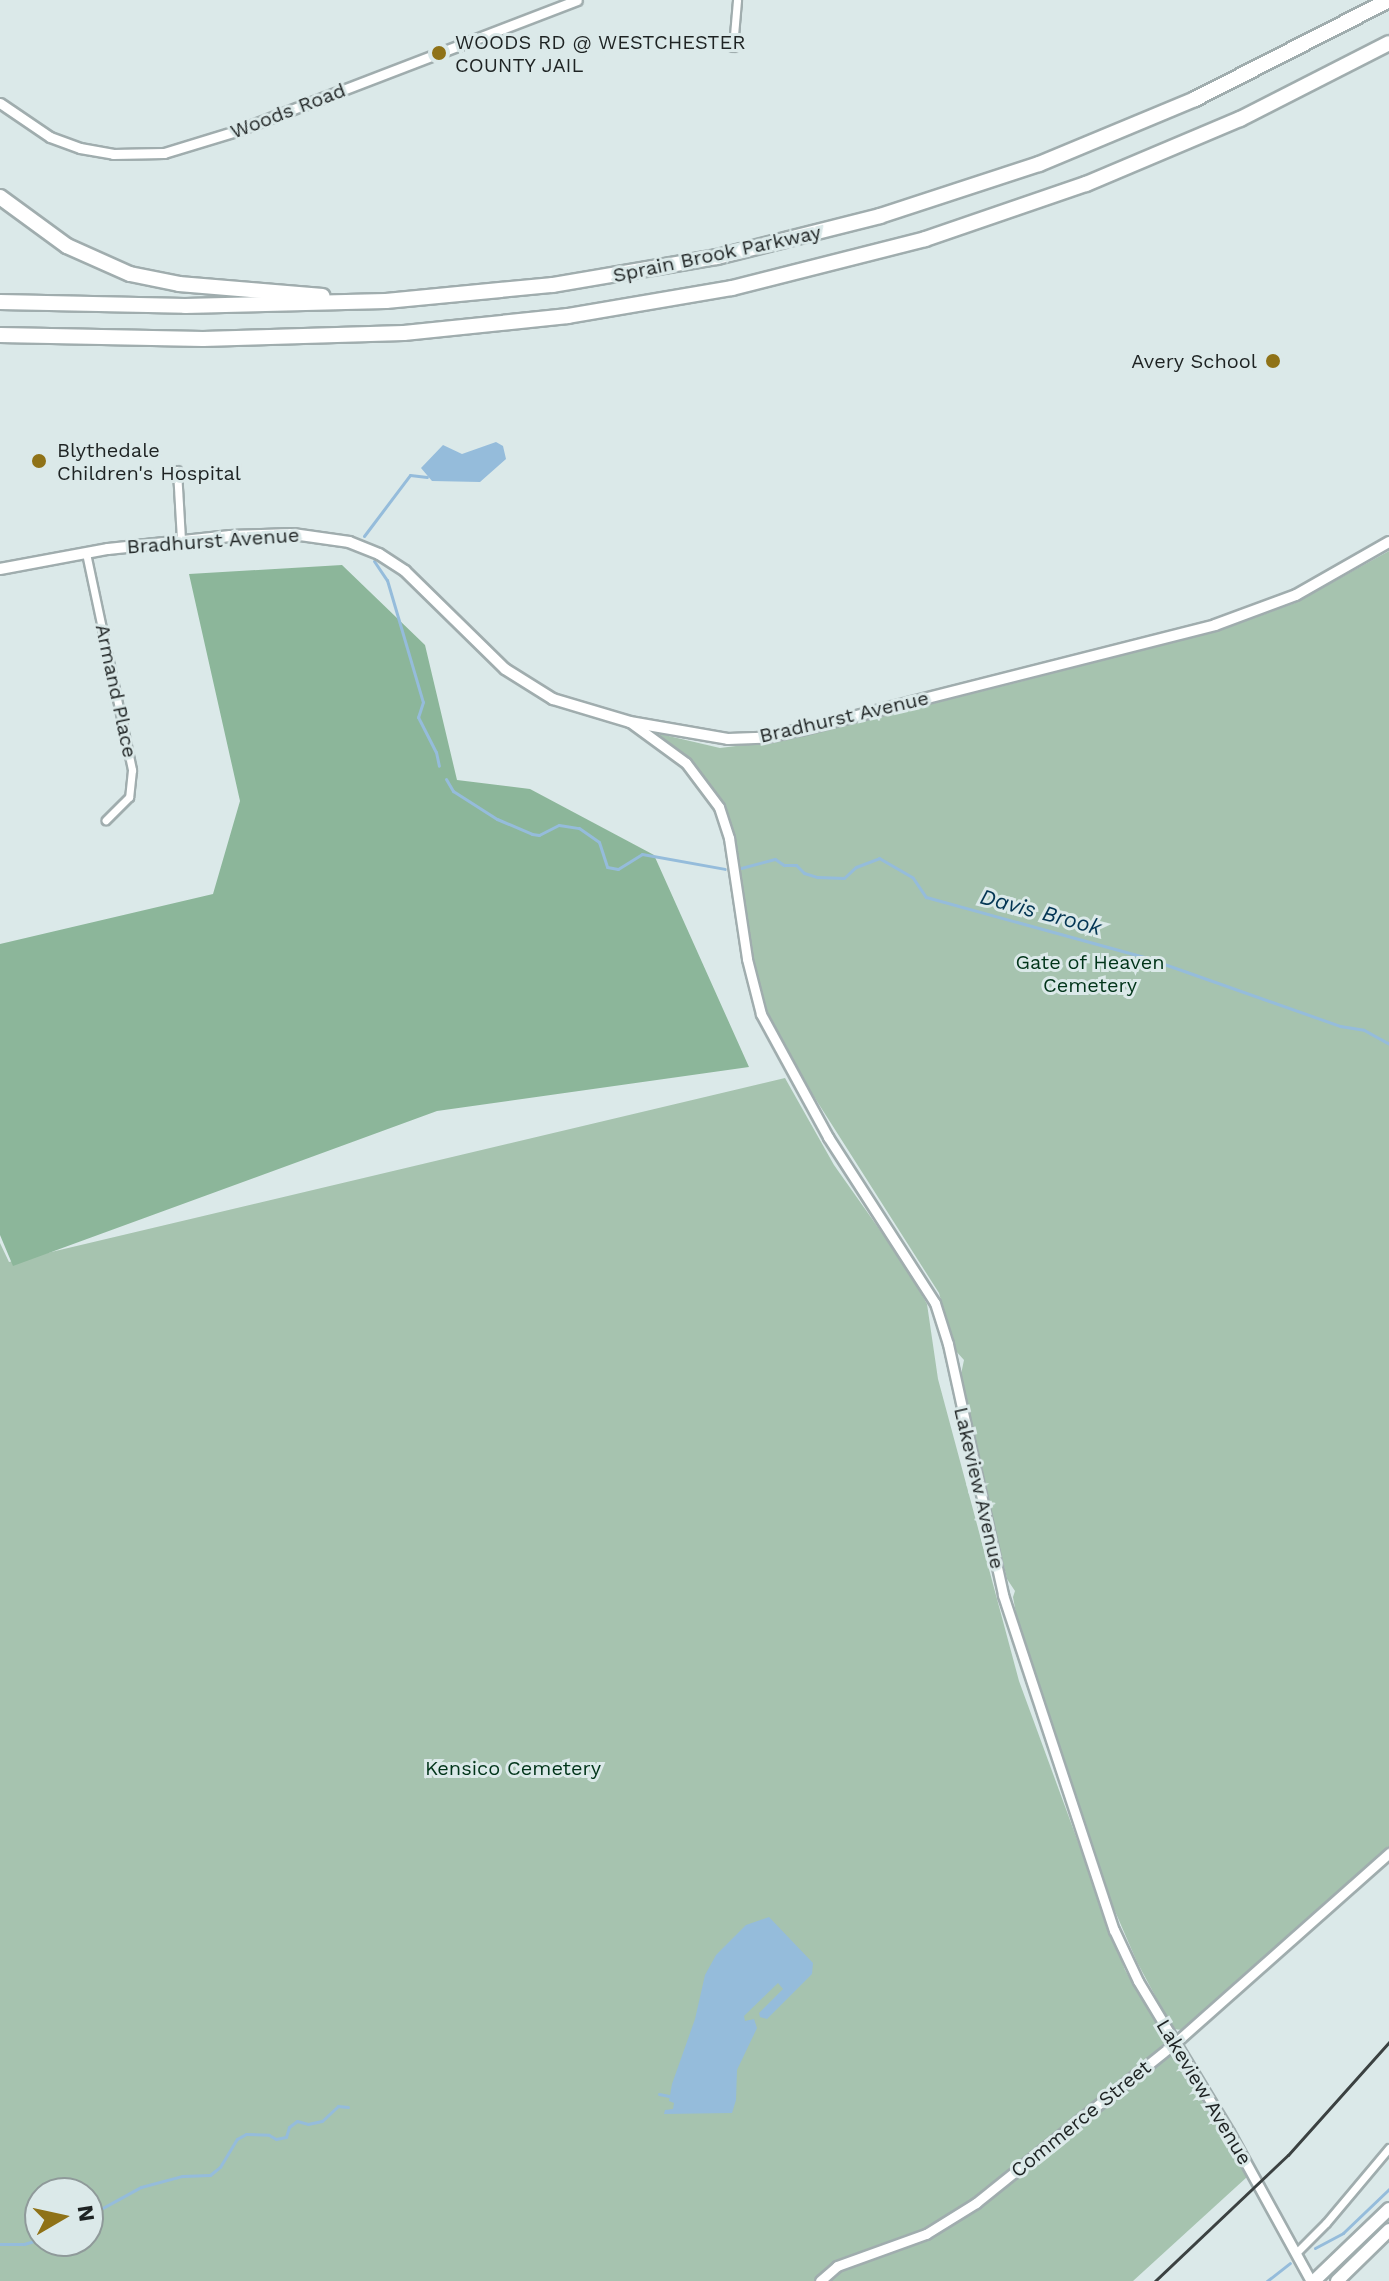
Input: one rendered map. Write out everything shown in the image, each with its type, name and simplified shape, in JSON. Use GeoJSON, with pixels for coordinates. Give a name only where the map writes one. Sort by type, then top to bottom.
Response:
{"type":"FeatureCollection","features":[{"type":"Feature","properties":{"kind":"highway","name":"Sprain Brook Parkway"},"geometry":{"type":"LineString","coordinates":[[0,302],[207,306],[386,301],[504,291],[651,270],[784,242],[913,207],[1008,175],[1134,126],[1236,79],[1389,0]]}},
{"type":"Feature","properties":{"kind":"highway","name":"Sprain Brook Parkway"},"geometry":{"type":"LineString","coordinates":[[0,336],[238,339],[434,331],[558,318],[732,288],[893,248],[1075,188],[1240,119],[1389,43]]}},
{"type":"Feature","properties":{"kind":"highway"},"geometry":{"type":"LineString","coordinates":[[0,197],[67,246],[130,274],[179,284],[386,301]]}},
{"type":"Feature","properties":{"kind":"highway"},"geometry":{"type":"LineString","coordinates":[[1313,2281],[1389,2209]]}},
{"type":"Feature","properties":{"kind":"highway"},"geometry":{"type":"LineString","coordinates":[[1337,2281],[1389,2230]]}},
{"type":"Feature","properties":{"kind":"main road","name":"Bradhurst Avenue"},"geometry":{"type":"LineString","coordinates":[[0,569],[181,540],[293,534],[349,542],[379,554],[405,571],[524,684],[553,699],[630,722],[728,739],[762,738],[801,730],[1215,625],[1296,595],[1389,542]]}},
{"type":"Feature","properties":{"kind":"street","name":"Woods Road"},"geometry":{"type":"LineString","coordinates":[[0,103],[50,137],[80,148],[113,154],[164,153],[236,131],[577,0]]}},
{"type":"Feature","properties":{"kind":"street"},"geometry":{"type":"LineString","coordinates":[[733,47],[737,0]]}},
{"type":"Feature","properties":{"kind":"street"},"geometry":{"type":"LineString","coordinates":[[177,470],[181,540]]}},
{"type":"Feature","properties":{"kind":"street","name":"Armand Place"},"geometry":{"type":"LineString","coordinates":[[86,553],[132,770],[129,797],[106,820]]}},
{"type":"Feature","properties":{"kind":"street","name":"Lakeview Avenue"},"geometry":{"type":"LineString","coordinates":[[630,722],[686,763],[719,807],[729,838],[747,959],[761,1014],[828,1137],[935,1303],[1012,1626],[1114,1930],[1174,2044],[1313,2281]]}},
{"type":"Feature","properties":{"kind":"street","name":"Commerce Street"},"geometry":{"type":"LineString","coordinates":[[820,2281],[837,2266],[946,2224],[1174,2044],[1389,1853]]}},
{"type":"Feature","properties":{"kind":"street"},"geometry":{"type":"LineString","coordinates":[[1296,2253],[1326,2223],[1389,2148]]}},
{"type":"Feature","properties":{"kind":"green space","name":"Gate of Heaven Cemetery"},"geometry":{"type":"Polygon","coordinates":[[[1389,551],[1389,1849],[1182,2030],[1173,2029],[1137,1962],[1108,1895],[1017,1619],[1013,1597],[1015,1591],[1007,1579],[960,1379],[964,1360],[955,1350],[939,1293],[785,1051],[758,990],[727,813],[699,769],[660,739],[660,734],[720,748],[792,739],[1221,630],[1295,603],[1389,551]]]}},
{"type":"Feature","properties":{"kind":"green space"},"geometry":{"type":"Polygon","coordinates":[[[342,565],[425,645],[457,780],[530,789],[654,855],[749,1067],[437,1111],[13,1266],[0,1235],[0,944],[213,894],[240,801],[189,574],[342,565]]]}},
{"type":"Feature","properties":{"kind":"green space","name":"Kensico Cemetery"},"geometry":{"type":"Polygon","coordinates":[[[785,1078],[834,1165],[906,1267],[927,1304],[938,1379],[1019,1681],[1125,1970],[1247,2177],[1133,2281],[0,2281],[0,1243],[9,1262],[785,1078]]]}},
{"type":"Feature","properties":{"kind":"water"},"geometry":{"type":"Polygon","coordinates":[[[496,442],[503,446],[506,459],[480,482],[432,481],[421,468],[443,445],[462,454],[496,442]]]}},
{"type":"Feature","properties":{"kind":"water"},"geometry":{"type":"Polygon","coordinates":[[[769,1917],[813,1963],[812,1974],[767,2019],[760,2017],[759,2013],[783,1989],[778,1983],[744,2016],[745,2021],[754,2019],[757,2028],[737,2070],[736,2100],[732,2113],[664,2114],[665,2110],[673,2109],[674,2103],[669,2101],[672,2084],[695,2019],[705,1975],[716,1955],[746,1925],[769,1917]]]}},
{"type":"Feature","properties":{"kind":"waterway","name":"Davis Brook"},"geometry":{"type":"LineString","coordinates":[[364,536],[410,475],[427,477]]}},
{"type":"Feature","properties":{"kind":"waterway","name":"Davis Brook"},"geometry":{"type":"LineString","coordinates":[[374,561],[387,580],[423,702],[418,717],[436,752],[439,766]]}},
{"type":"Feature","properties":{"kind":"waterway","name":"Davis Brook"},"geometry":{"type":"LineString","coordinates":[[446,779],[453,791],[497,819],[532,834],[539,835],[559,825],[579,828],[599,842],[607,867],[618,869],[642,854],[725,869]]}},
{"type":"Feature","properties":{"kind":"waterway","name":"Davis Brook"},"geometry":{"type":"LineString","coordinates":[[741,868],[775,859],[784,865],[796,865],[804,873],[817,877],[844,878],[856,867],[879,858],[913,878],[926,897],[1147,958],[1340,1026],[1364,1030],[1389,1044]]}},
{"type":"Feature","properties":{"kind":"waterway"},"geometry":{"type":"LineString","coordinates":[[659,2094],[669,2096]]}},
{"type":"Feature","properties":{"kind":"waterway"},"geometry":{"type":"LineString","coordinates":[[104,2207],[141,2187],[182,2176],[210,2175],[220,2167],[237,2139],[246,2134],[269,2135],[276,2139],[286,2137],[289,2127],[297,2121],[308,2124],[322,2121],[338,2106],[348,2107]]}},
{"type":"Feature","properties":{"kind":"waterway","name":"Davis Brook"},"geometry":{"type":"LineString","coordinates":[[1315,2248],[1343,2233],[1389,2189]]}},
{"type":"Feature","properties":{"kind":"waterway"},"geometry":{"type":"LineString","coordinates":[[0,2244],[24,2244]]}},
{"type":"Feature","properties":{"kind":"waterway","name":"Davis Brook"},"geometry":{"type":"LineString","coordinates":[[1267,2281],[1290,2263]]}},
{"type":"Feature","properties":{"kind":"railway"},"geometry":{"type":"LineString","coordinates":[[1155,2281],[1288,2155],[1389,2042]]}},
{"type":"Feature","properties":{"kind":"place","name":"WOODS RD @ WESTCHESTER COUNTY JAIL"},"geometry":{"type":"Point","coordinates":[439,53]}},
{"type":"Feature","properties":{"kind":"place","name":"Avery School"},"geometry":{"type":"Point","coordinates":[1273,361]}},
{"type":"Feature","properties":{"kind":"place","name":"Blythedale Children's Hospital"},"geometry":{"type":"Point","coordinates":[39,461]}}]}
